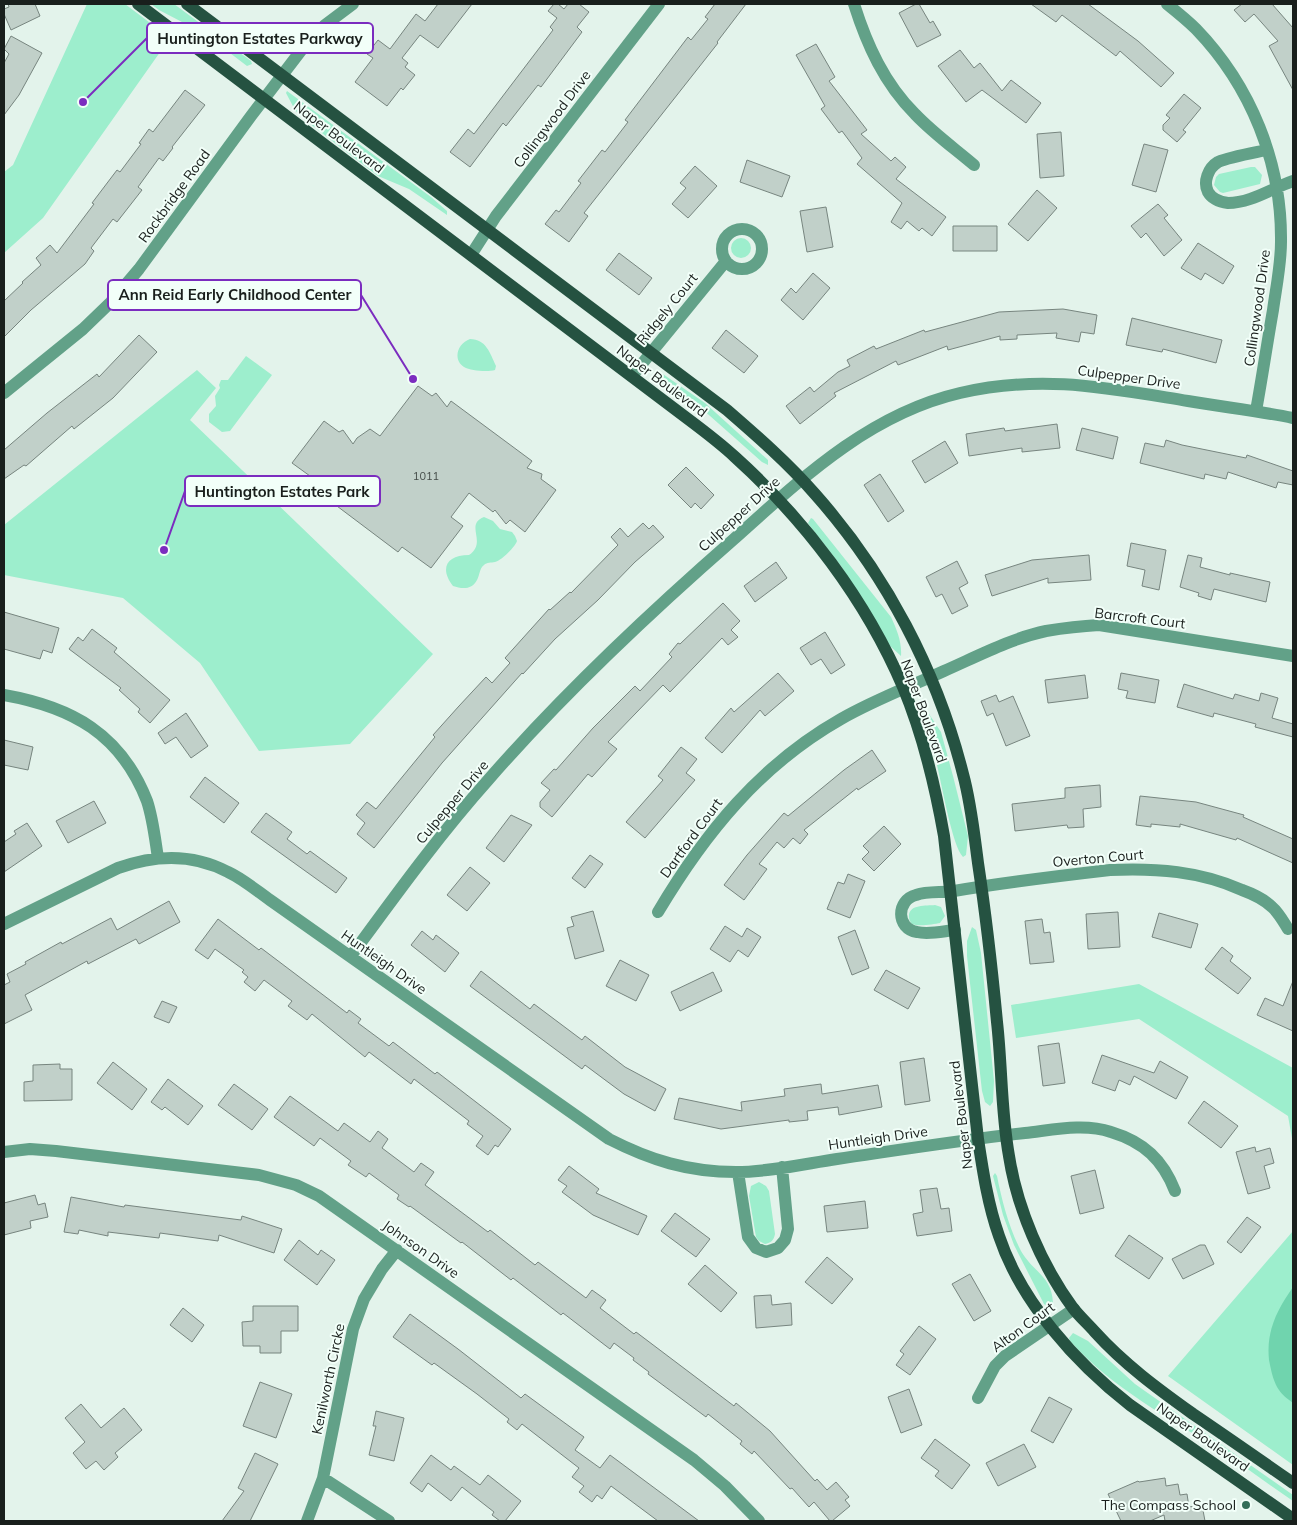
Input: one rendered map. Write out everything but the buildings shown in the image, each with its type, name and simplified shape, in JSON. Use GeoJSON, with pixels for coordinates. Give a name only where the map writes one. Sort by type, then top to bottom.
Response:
{"type":"FeatureCollection","features":[{"type":"Feature","properties":{"kind":"main road","name":"Naper Boulevard"},"geometry":{"type":"LineString","coordinates":[[138,4],[632,376],[733,455],[778,500],[818,546],[858,602],[882,644],[904,689],[921,738],[935,788],[944,836],[951,891],[984,1182],[999,1237],[1019,1280],[1050,1326],[1087,1369],[1108,1388],[1293,1519]]}},
{"type":"Feature","properties":{"kind":"main road","name":"Naper Boulevard"},"geometry":{"type":"LineString","coordinates":[[188,4],[727,410],[766,444],[834,516],[869,564],[903,619],[923,657],[950,726],[964,776],[982,886],[998,1025],[1006,1135],[1013,1174],[1027,1221],[1044,1261],[1074,1309],[1114,1352],[1134,1370],[1156,1388],[1293,1483]]}},
{"type":"Feature","properties":{"kind":"street","name":"Rockbridge Road"},"geometry":{"type":"LineString","coordinates":[[4,393],[83,329],[111,302],[139,269],[306,44],[325,25],[353,4]]}},
{"type":"Feature","properties":{"kind":"street","name":"Collingwood Drive"},"geometry":{"type":"LineString","coordinates":[[471,255],[487,230],[659,4]]}},
{"type":"Feature","properties":{"kind":"street"},"geometry":{"type":"LineString","coordinates":[[854,4],[872,52],[886,78],[916,115],[974,164]]}},
{"type":"Feature","properties":{"kind":"street","name":"Collingwood Drive"},"geometry":{"type":"LineString","coordinates":[[1167,4],[1195,28],[1216,51],[1244,92],[1261,129],[1278,186],[1281,244],[1279,272],[1256,412]]}},
{"type":"Feature","properties":{"kind":"street"},"geometry":{"type":"LineString","coordinates":[[1267,150],[1218,162],[1211,168],[1207,176],[1208,192],[1212,197],[1229,203],[1253,198],[1293,181]]}},
{"type":"Feature","properties":{"kind":"street","name":"Ridgely Court"},"geometry":{"type":"LineString","coordinates":[[632,376],[726,261]]}},
{"type":"Feature","properties":{"kind":"street","name":"Culpepper Drive"},"geometry":{"type":"LineString","coordinates":[[351,956],[406,881],[463,810],[551,711],[645,618],[801,479],[860,436],[894,417],[927,403],[987,387],[1013,384],[1074,384],[1293,418]]}},
{"type":"Feature","properties":{"kind":"street","name":"Barcroft Court"},"geometry":{"type":"LineString","coordinates":[[904,689],[1025,638],[1071,627],[1099,625],[1117,627],[1293,656]]}},
{"type":"Feature","properties":{"kind":"street","name":"Dartford Court"},"geometry":{"type":"LineString","coordinates":[[658,912],[708,836],[759,779],[809,739],[841,719],[904,689]]}},
{"type":"Feature","properties":{"kind":"street"},"geometry":{"type":"LineString","coordinates":[[4,695],[37,702],[82,720],[117,750],[135,775],[147,802],[158,858]]}},
{"type":"Feature","properties":{"kind":"street","name":"Huntleigh Drive"},"geometry":{"type":"LineString","coordinates":[[4,924],[118,868],[137,861],[158,858],[195,860],[229,872],[609,1138],[634,1152],[653,1159],[684,1167],[738,1172],[782,1168],[1006,1135],[1088,1128],[1110,1132],[1133,1141],[1150,1152],[1169,1175],[1175,1191]]}},
{"type":"Feature","properties":{"kind":"street","name":"Overton Court"},"geometry":{"type":"LineString","coordinates":[[955,930],[918,933],[909,930],[900,918],[901,910],[909,898],[916,894],[1110,870],[1155,869],[1187,872],[1223,881],[1257,896],[1271,906],[1288,929]]}},
{"type":"Feature","properties":{"kind":"street","name":"Johnson Drive"},"geometry":{"type":"LineString","coordinates":[[4,1152],[30,1149],[56,1151],[259,1175],[296,1185],[319,1196],[694,1460],[726,1486],[759,1521]]}},
{"type":"Feature","properties":{"kind":"street"},"geometry":{"type":"LineString","coordinates":[[738,1172],[748,1238],[756,1248],[766,1252],[778,1248],[785,1240],[788,1229],[782,1168]]}},
{"type":"Feature","properties":{"kind":"street","name":"Kenilworth Circke"},"geometry":{"type":"LineString","coordinates":[[307,1521],[323,1478],[353,1328],[364,1299],[382,1269],[397,1250]]}},
{"type":"Feature","properties":{"kind":"street","name":"Alton Court"},"geometry":{"type":"LineString","coordinates":[[978,1398],[992,1371],[1006,1356],[1074,1309]]}},
{"type":"Feature","properties":{"kind":"street"},"geometry":{"type":"LineString","coordinates":[[323,1478],[389,1521]]}},
{"type":"Feature","properties":{"kind":"shaded area"},"geometry":{"type":"Polygon","coordinates":[[[87,4],[125,4],[170,38],[43,218],[4,253],[4,172],[13,165],[87,4]]]}},
{"type":"Feature","properties":{"kind":"shaded area"},"geometry":{"type":"Polygon","coordinates":[[[151,4],[174,4],[251,61],[252,64],[247,66],[205,34],[151,4]]]}},
{"type":"Feature","properties":{"kind":"shaded area"},"geometry":{"type":"Polygon","coordinates":[[[287,91],[431,197],[447,211],[447,215],[409,189],[378,176],[305,120],[295,110],[286,93],[287,91]]]}},
{"type":"Feature","properties":{"kind":"shaded area"},"geometry":{"type":"Polygon","coordinates":[[[1255,167],[1262,175],[1260,184],[1223,193],[1214,185],[1219,174],[1255,167]]]}},
{"type":"Feature","properties":{"kind":"shaded area"},"geometry":{"type":"Polygon","coordinates":[[[741,238],[748,241],[751,248],[748,255],[741,258],[734,255],[731,248],[734,241],[741,238]]]}},
{"type":"Feature","properties":{"kind":"shaded area"},"geometry":{"type":"Polygon","coordinates":[[[470,339],[484,344],[492,356],[496,366],[495,370],[475,370],[460,364],[457,356],[458,351],[462,344],[470,339]]]}},
{"type":"Feature","properties":{"kind":"shaded area"},"geometry":{"type":"Polygon","coordinates":[[[246,356],[272,375],[230,431],[222,432],[209,422],[209,414],[216,406],[215,396],[220,388],[221,380],[228,380],[246,356]]]}},
{"type":"Feature","properties":{"kind":"shaded area"},"geometry":{"type":"Polygon","coordinates":[[[197,370],[216,388],[190,420],[433,654],[350,744],[259,751],[200,663],[123,598],[4,575],[4,525],[197,370]]]}},
{"type":"Feature","properties":{"kind":"shaded area"},"geometry":{"type":"Polygon","coordinates":[[[657,370],[705,403],[768,460],[768,465],[762,462],[701,408],[665,390],[657,377],[657,370]]]}},
{"type":"Feature","properties":{"kind":"shaded area"},"geometry":{"type":"Polygon","coordinates":[[[484,517],[493,521],[500,529],[512,532],[517,541],[516,544],[501,559],[486,563],[472,586],[463,588],[453,586],[446,574],[446,568],[455,557],[469,555],[474,550],[477,545],[476,524],[478,520],[484,517]]]}},
{"type":"Feature","properties":{"kind":"shaded area"},"geometry":{"type":"Polygon","coordinates":[[[811,518],[891,617],[899,636],[901,656],[890,646],[841,566],[808,523],[811,518]]]}},
{"type":"Feature","properties":{"kind":"shaded area"},"geometry":{"type":"Polygon","coordinates":[[[925,714],[929,714],[941,732],[953,776],[968,836],[966,855],[963,857],[951,827],[936,761],[926,728],[925,714]]]}},
{"type":"Feature","properties":{"kind":"shaded area"},"geometry":{"type":"Polygon","coordinates":[[[935,905],[941,907],[945,916],[940,923],[915,925],[911,923],[909,913],[911,910],[918,906],[935,905]]]}},
{"type":"Feature","properties":{"kind":"shaded area"},"geometry":{"type":"Polygon","coordinates":[[[972,927],[976,930],[981,953],[994,1081],[993,1102],[990,1106],[985,1102],[982,1091],[967,956],[967,941],[972,927]]]}},
{"type":"Feature","properties":{"kind":"shaded area"},"geometry":{"type":"Polygon","coordinates":[[[1139,984],[1293,1068],[1293,1144],[1288,1116],[1139,1019],[1016,1038],[1011,1005],[1139,984]]]}},
{"type":"Feature","properties":{"kind":"shaded area"},"geometry":{"type":"Polygon","coordinates":[[[995,1173],[1006,1214],[1021,1251],[1049,1286],[1053,1303],[1048,1307],[1044,1304],[1014,1245],[1003,1215],[993,1176],[995,1173]]]}},
{"type":"Feature","properties":{"kind":"shaded area"},"geometry":{"type":"Polygon","coordinates":[[[759,1182],[766,1186],[769,1191],[775,1234],[772,1241],[765,1244],[756,1237],[749,1196],[751,1186],[759,1182]]]}},
{"type":"Feature","properties":{"kind":"shaded area"},"geometry":{"type":"Polygon","coordinates":[[[1293,1231],[1293,1465],[1168,1376],[1293,1231]]]}},
{"type":"Feature","properties":{"kind":"shaded area"},"geometry":{"type":"Polygon","coordinates":[[[1293,1287],[1293,1403],[1282,1394],[1275,1383],[1269,1360],[1269,1340],[1274,1321],[1293,1287]]]}},
{"type":"Feature","properties":{"kind":"shaded area"},"geometry":{"type":"Polygon","coordinates":[[[1073,1333],[1088,1341],[1135,1384],[1293,1495],[1293,1501],[1230,1457],[1123,1388],[1086,1358],[1070,1341],[1069,1338],[1073,1333]]]}},
{"type":"Feature","properties":{"kind":"place","name":"Huntington Estates Parkway"},"geometry":{"type":"Point","coordinates":[83,102]}},
{"type":"Feature","properties":{"kind":"place","name":"Ann Reid Early Childhood Center"},"geometry":{"type":"Point","coordinates":[413,379]}},
{"type":"Feature","properties":{"kind":"place","name":"Huntington Estates Park"},"geometry":{"type":"Point","coordinates":[164,550]}},
{"type":"Feature","properties":{"kind":"place","name":"The Compass School"},"geometry":{"type":"Point","coordinates":[1246,1505]}}]}
